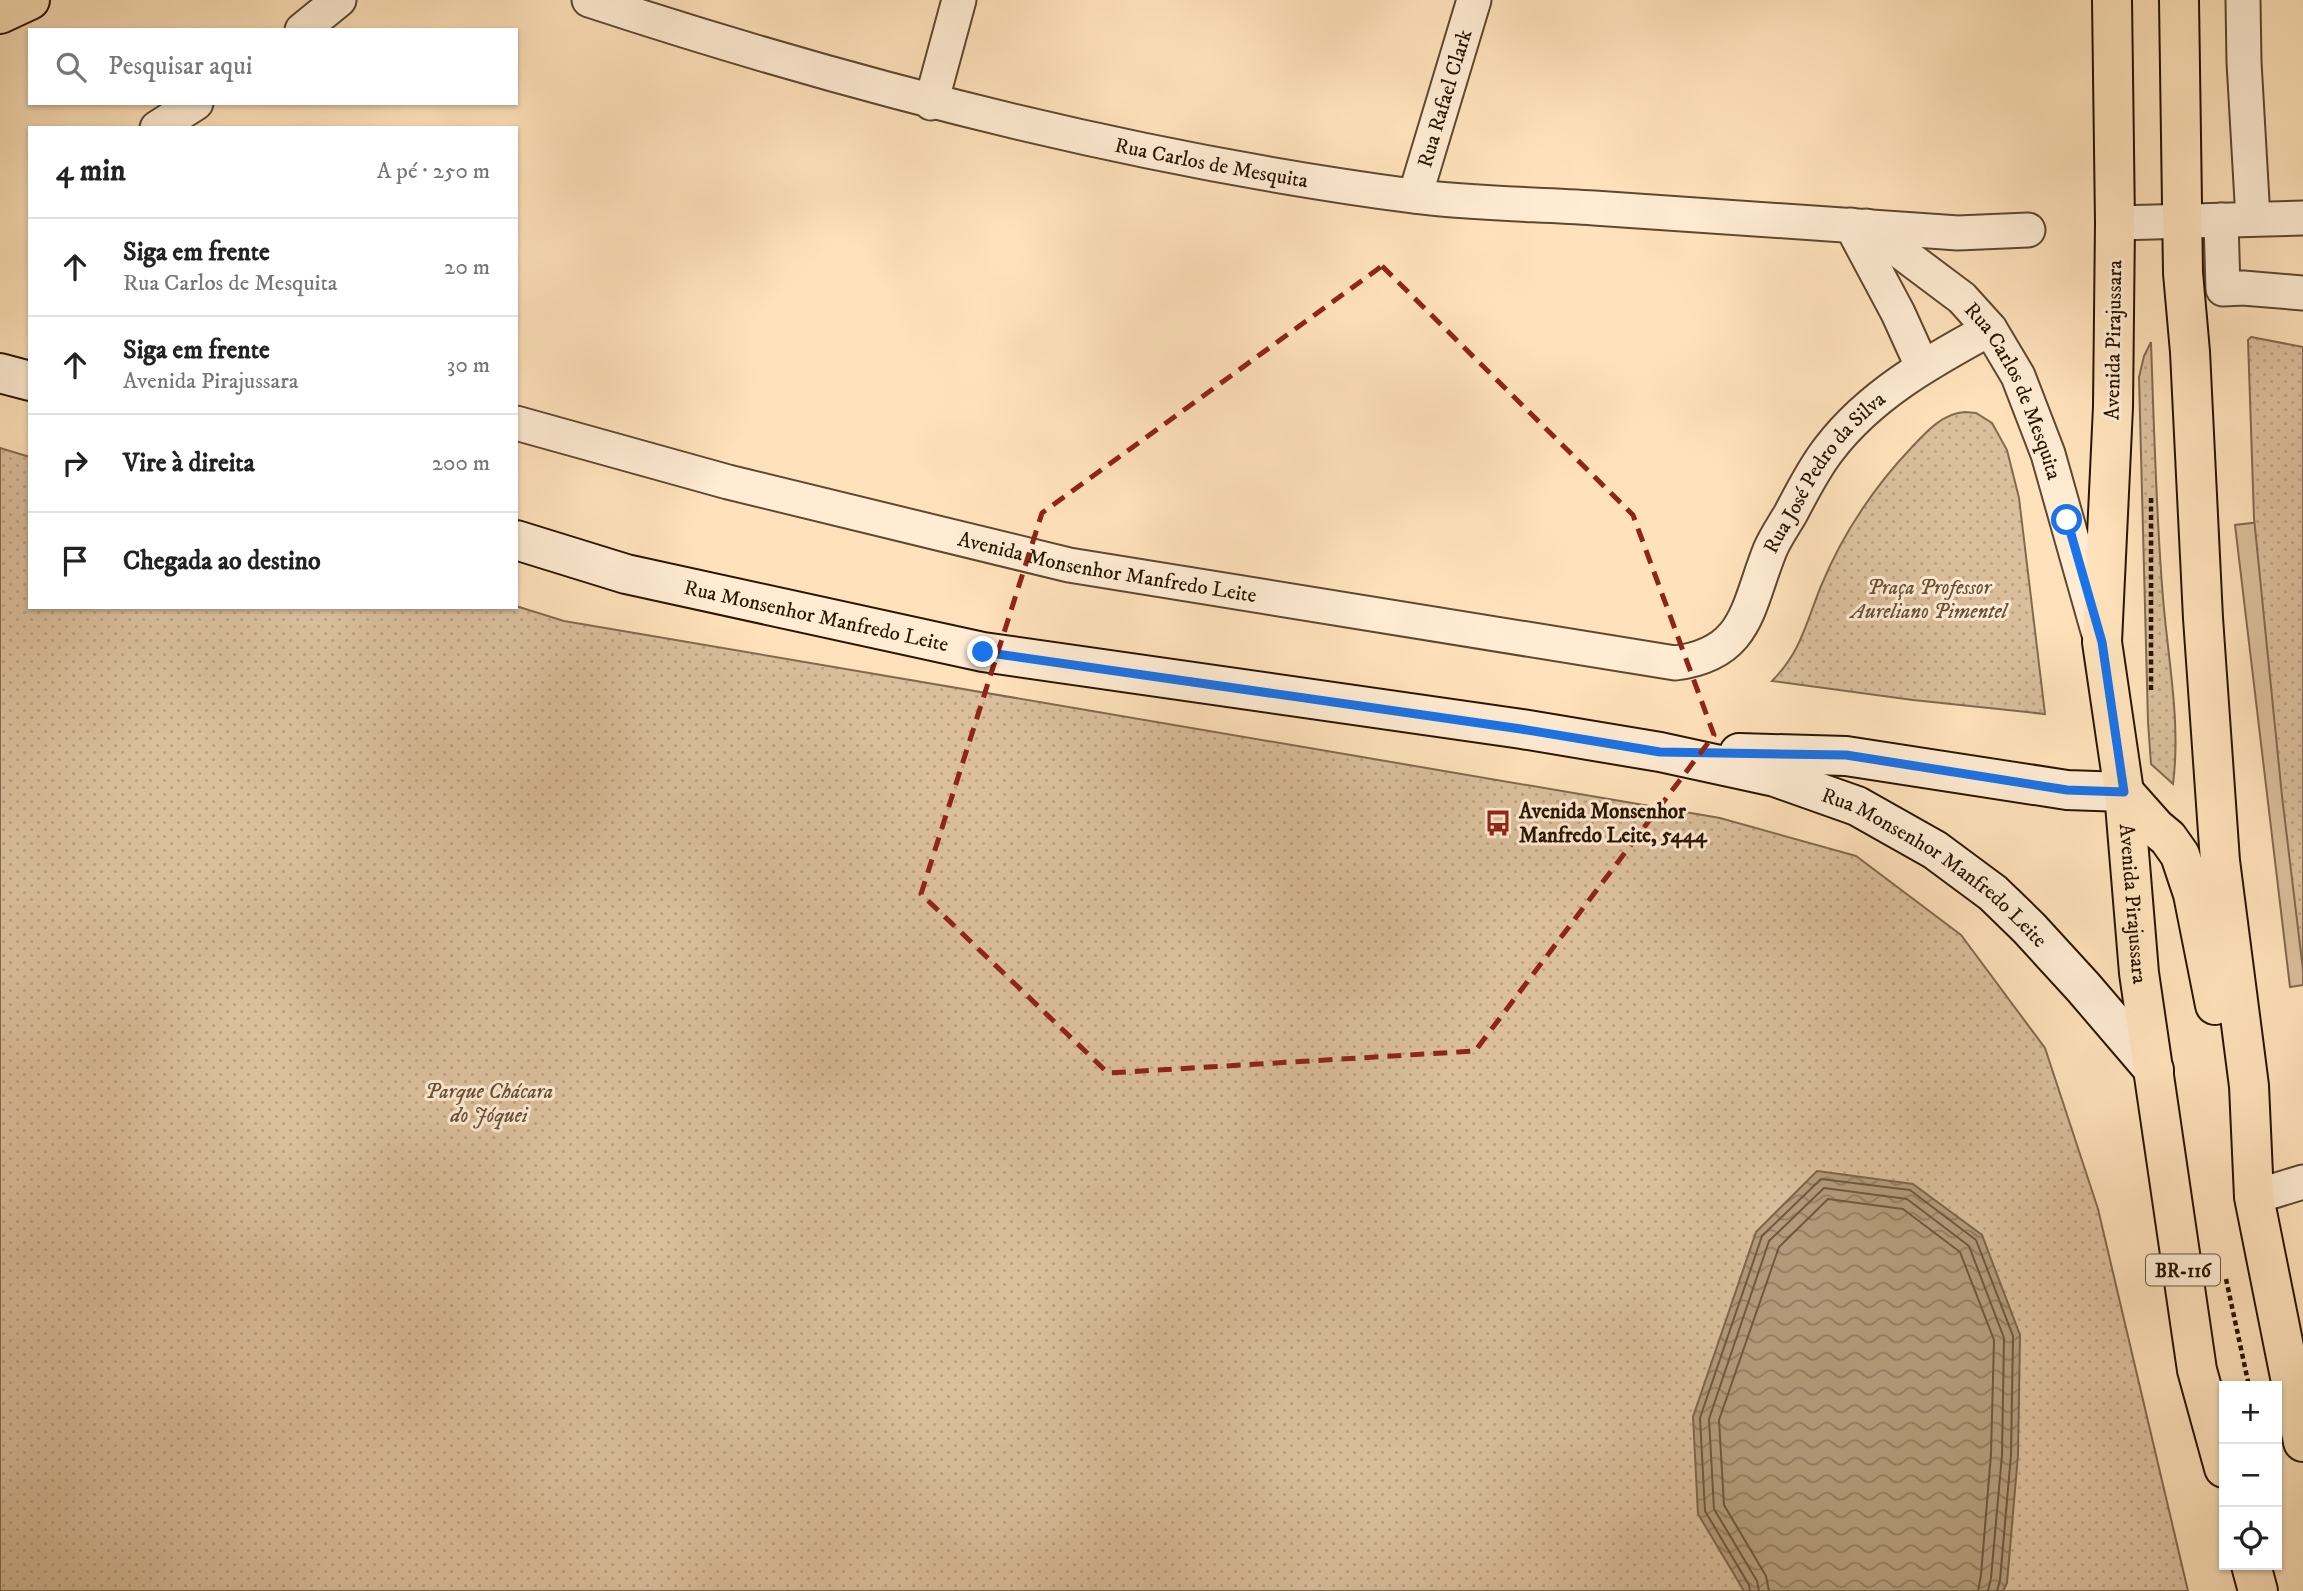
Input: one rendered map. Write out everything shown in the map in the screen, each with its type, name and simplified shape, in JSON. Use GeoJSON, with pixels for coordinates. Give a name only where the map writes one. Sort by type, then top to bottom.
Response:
{"type":"FeatureCollection","features":[{"type":"Feature","properties":{"kind":"main road"},"geometry":{"type":"LineString","coordinates":[[0,14],[30,0]]}},
{"type":"Feature","properties":{"kind":"main road","name":"Avenida Pirajussara"},"geometry":{"type":"LineString","coordinates":[[2112,0],[2115,223],[2113,407],[2102,642],[2124,792],[2139,973],[2197,1370],[2219,1450]]}},
{"type":"Feature","properties":{"kind":"main road"},"geometry":{"type":"LineString","coordinates":[[2179,0],[2183,273],[2190,352],[2203,618],[2220,848],[2249,1086],[2254,1197]]}},
{"type":"Feature","properties":{"kind":"main road"},"geometry":{"type":"LineString","coordinates":[[0,373],[28,381]]}},
{"type":"Feature","properties":{"kind":"main road","name":"Rua Monsenhor Manfredo Leite"},"geometry":{"type":"LineString","coordinates":[[518,541],[626,574],[983,652],[1521,729],[1660,752],[1775,777],[1857,806],[1935,850],[1993,893],[2029,928],[2154,1070]]}},
{"type":"Feature","properties":{"kind":"main road","name":"Rua Monsenhor Manfredo Leite"},"geometry":{"type":"LineString","coordinates":[[1660,752],[1846,755],[2067,790],[2124,792]]}},
{"type":"Feature","properties":{"kind":"main road"},"geometry":{"type":"LineString","coordinates":[[2124,792],[2174,846],[2188,875],[2303,1442]]}},
{"type":"Feature","properties":{"kind":"main road"},"geometry":{"type":"LineString","coordinates":[[2252,1570],[2258,1591]]}},
{"type":"Feature","properties":{"kind":"street"},"geometry":{"type":"LineString","coordinates":[[304,28],[339,0]]}},
{"type":"Feature","properties":{"kind":"street","name":"Rua Carlos de Mesquita"},"geometry":{"type":"LineString","coordinates":[[589,0],[931,103],[1233,167],[1415,196],[1958,233],[2028,230]]}},
{"type":"Feature","properties":{"kind":"street"},"geometry":{"type":"LineString","coordinates":[[931,103],[959,0]]}},
{"type":"Feature","properties":{"kind":"street","name":"Rua Rafael Clark"},"geometry":{"type":"LineString","coordinates":[[1415,196],[1474,0]]}},
{"type":"Feature","properties":{"kind":"street"},"geometry":{"type":"LineString","coordinates":[[2243,0],[2244,62],[2237,219],[2223,289],[2303,293]]}},
{"type":"Feature","properties":{"kind":"street"},"geometry":{"type":"LineString","coordinates":[[160,126],[193,105]]}},
{"type":"Feature","properties":{"kind":"street"},"geometry":{"type":"LineString","coordinates":[[2115,223],[2303,218]]}},
{"type":"Feature","properties":{"kind":"street"},"geometry":{"type":"LineString","coordinates":[[1859,225],[1922,366]]}},
{"type":"Feature","properties":{"kind":"street","name":"Rua Carlos de Mesquita"},"geometry":{"type":"LineString","coordinates":[[1859,225],[1962,298],[1990,329],[2018,376],[2048,454],[2102,642]]}},
{"type":"Feature","properties":{"kind":"street","name":"Rua José Pedro da Silva"},"geometry":{"type":"LineString","coordinates":[[1706,657],[1720,649],[1736,633],[1748,614],[1770,549],[1829,449],[1860,415],[1922,366],[1990,329]]}},
{"type":"Feature","properties":{"kind":"street","name":"Avenida Monsenhor Manfredo Leite"},"geometry":{"type":"LineString","coordinates":[[518,423],[728,482],[1069,565],[1675,663],[1706,657]]}},
{"type":"Feature","properties":{"kind":"street"},"geometry":{"type":"LineString","coordinates":[[2254,1197],[2303,1182]]}},
{"type":"Feature","properties":{"kind":"highlighted area"},"geometry":{"type":"Polygon","coordinates":[[[1382,266],[1633,515],[1714,735],[1475,1051],[1108,1073],[921,894],[1042,513],[1382,266]]]}},
{"type":"Feature","properties":{"kind":"green space"},"geometry":{"type":"Polygon","coordinates":[[[2251,337],[2303,347],[2303,970],[2282,796],[2254,518],[2248,340],[2251,337]]]}},
{"type":"Feature","properties":{"kind":"green space"},"geometry":{"type":"Polygon","coordinates":[[[2151,342],[2163,598],[2175,714],[2173,784],[2151,764],[2148,722],[2139,377],[2151,342]]]}},
{"type":"Feature","properties":{"kind":"green space","name":"Praça Professor Aureliano Pimentel"},"geometry":{"type":"Polygon","coordinates":[[[1965,412],[1976,413],[1992,423],[2007,450],[2019,498],[2045,714],[1772,681],[1796,648],[1830,566],[1872,495],[1929,430],[1949,416],[1965,412]]]}},
{"type":"Feature","properties":{"kind":"green space","name":"Parque Chácara do Jóquei"},"geometry":{"type":"Polygon","coordinates":[[[0,448],[28,456],[28,609],[518,609],[518,607],[564,621],[1720,818],[1856,856],[1961,935],[2045,1048],[2098,1209],[2188,1591],[0,1591],[0,448]]]}},
{"type":"Feature","properties":{"kind":"green space"},"geometry":{"type":"Polygon","coordinates":[[[2303,517],[2303,985],[2290,987],[2235,525],[2303,517]]]}},
{"type":"Feature","properties":{"kind":"water"},"geometry":{"type":"Polygon","coordinates":[[[1817,1171],[1913,1184],[1982,1235],[2020,1335],[2018,1455],[2007,1583],[2003,1591],[1744,1591],[1698,1514],[1693,1417],[1756,1232],[1817,1171]]]}},
{"type":"Feature","properties":{"kind":"place","name":"Avenida Monsenhor Manfredo Leite, 5444"},"geometry":{"type":"Point","coordinates":[1498,823]}},
{"type":"Feature","properties":{"kind":"route"},"geometry":{"type":"LineString","coordinates":[[983,652],[1521,729],[1660,752],[1846,755],[2067,790],[2124,792],[2102,642],[2067,520]]}}]}
